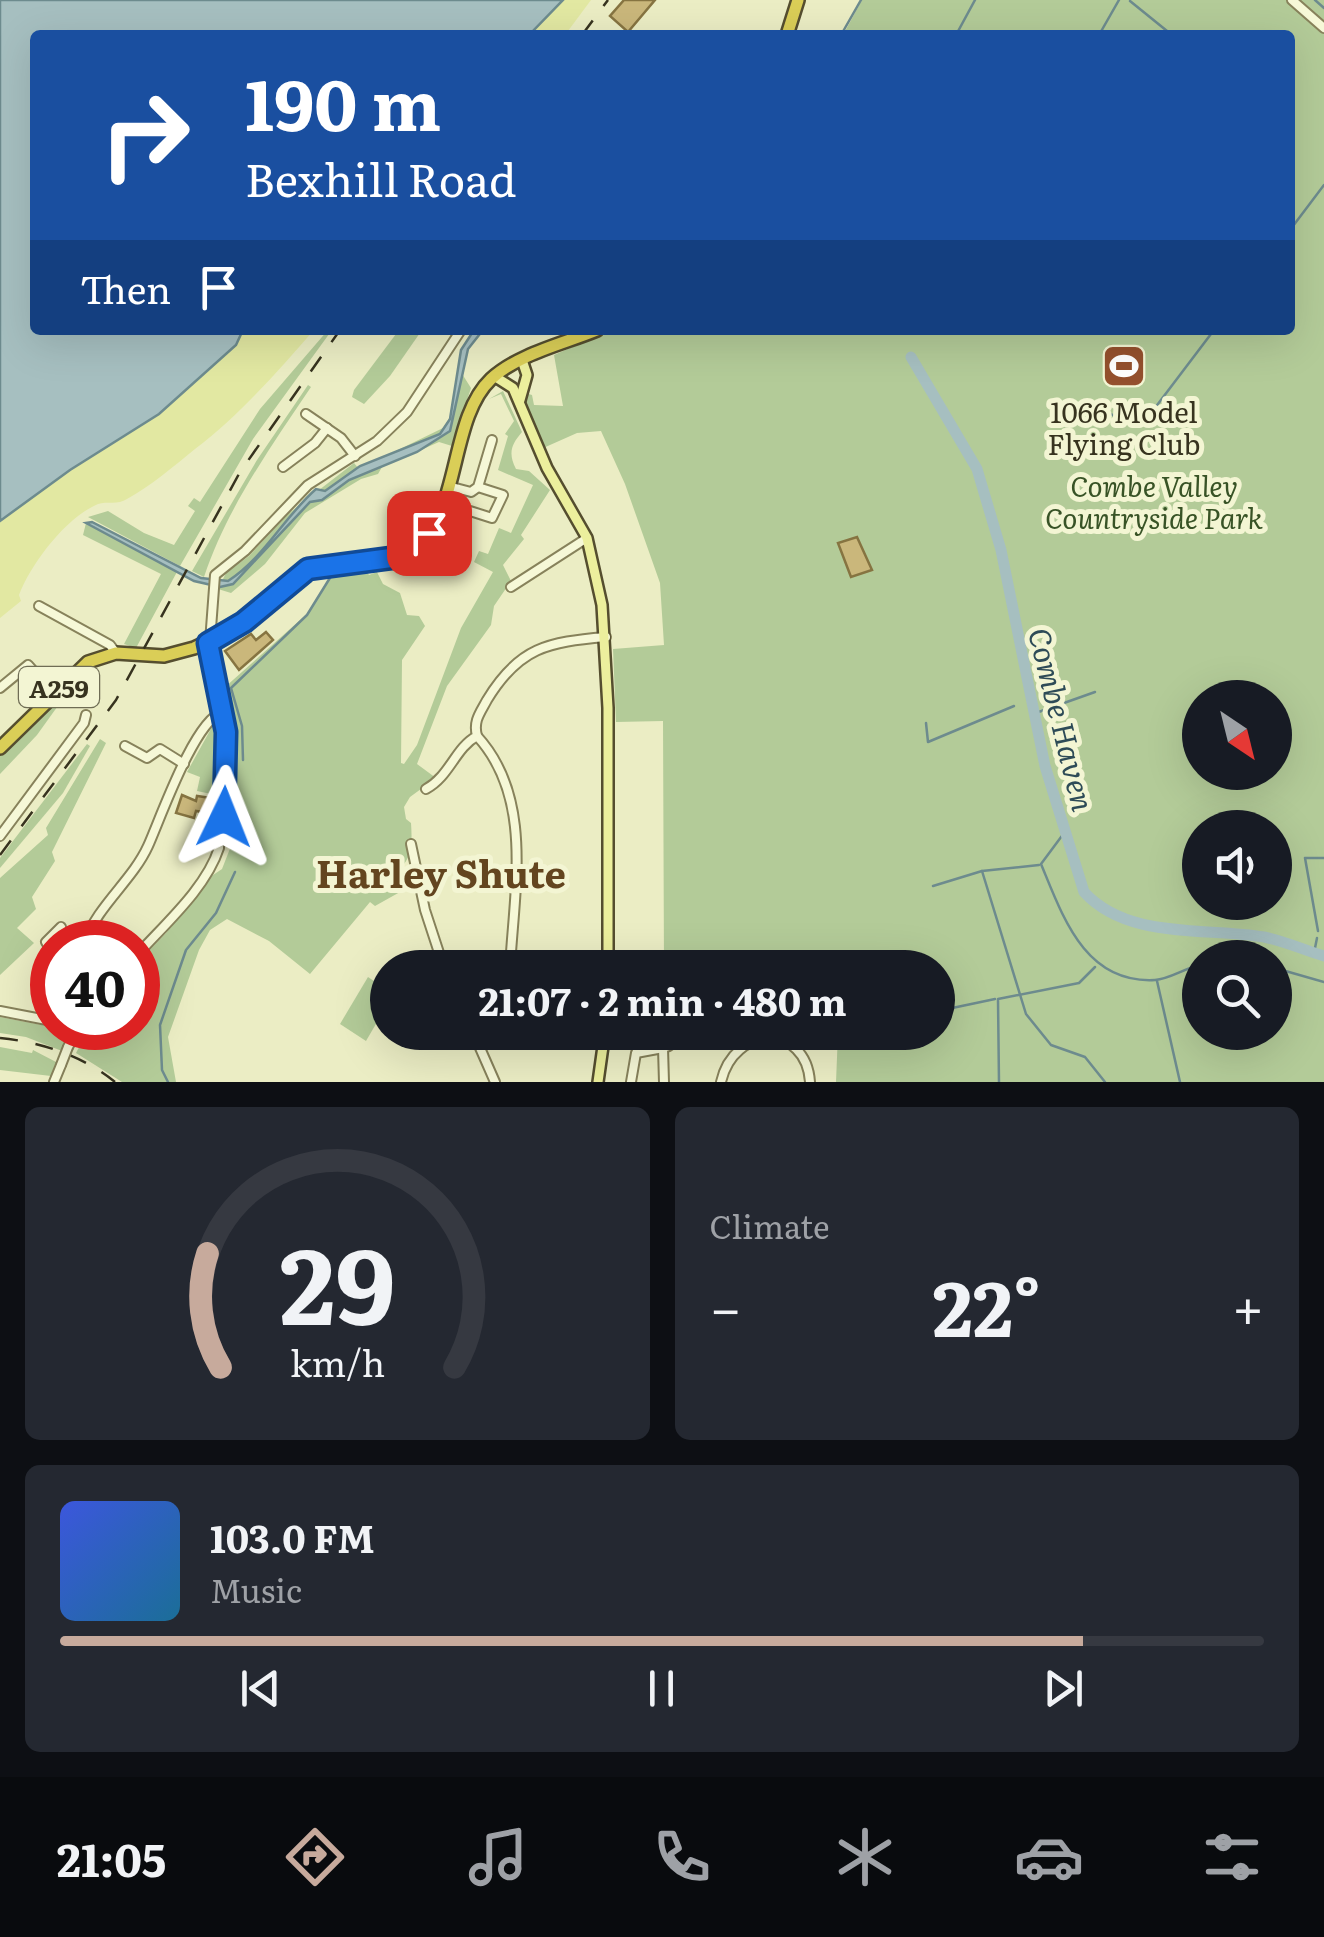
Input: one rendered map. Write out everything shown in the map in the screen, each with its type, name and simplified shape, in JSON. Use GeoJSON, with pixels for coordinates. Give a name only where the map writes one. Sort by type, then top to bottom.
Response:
{"type":"FeatureCollection","features":[{"type":"Feature","properties":{"kind":"highway"},"geometry":{"type":"LineString","coordinates":[[789,30],[798,0]]}},
{"type":"Feature","properties":{"kind":"highway","name":"A259"},"geometry":{"type":"LineString","coordinates":[[0,748],[88,662],[116,653],[164,656],[208,643],[244,622],[308,569],[412,553],[433,526],[478,396],[494,376],[518,362],[585,335]]}},
{"type":"Feature","properties":{"kind":"main road"},"geometry":{"type":"LineString","coordinates":[[518,362],[527,375],[520,402]]}},
{"type":"Feature","properties":{"kind":"main road"},"geometry":{"type":"LineString","coordinates":[[494,376],[510,384],[548,468],[587,538],[606,636],[608,950]]}},
{"type":"Feature","properties":{"kind":"main road"},"geometry":{"type":"LineString","coordinates":[[598,1082],[602,1050]]}},
{"type":"Feature","properties":{"kind":"street"},"geometry":{"type":"LineString","coordinates":[[1292,0],[1324,28]]}},
{"type":"Feature","properties":{"kind":"street"},"geometry":{"type":"LineString","coordinates":[[160,930],[215,860],[224,806],[226,732],[208,643],[215,574],[245,551],[308,485],[355,456],[407,412],[458,335]]}},
{"type":"Feature","properties":{"kind":"street"},"geometry":{"type":"LineString","coordinates":[[306,414],[341,438],[355,456]]}},
{"type":"Feature","properties":{"kind":"street"},"geometry":{"type":"LineString","coordinates":[[283,467],[315,444],[327,428]]}},
{"type":"Feature","properties":{"kind":"street"},"geometry":{"type":"LineString","coordinates":[[448,486],[471,492],[478,487],[492,440]]}},
{"type":"Feature","properties":{"kind":"street"},"geometry":{"type":"LineString","coordinates":[[470,511],[492,518],[503,495],[478,487]]}},
{"type":"Feature","properties":{"kind":"street"},"geometry":{"type":"LineString","coordinates":[[511,587],[587,538]]}},
{"type":"Feature","properties":{"kind":"street"},"geometry":{"type":"LineString","coordinates":[[38,606],[110,645],[116,653]]}},
{"type":"Feature","properties":{"kind":"street"},"geometry":{"type":"LineString","coordinates":[[511,950],[515,813],[500,764],[477,736],[476,718],[514,663],[550,643],[606,636]]}},
{"type":"Feature","properties":{"kind":"street"},"geometry":{"type":"LineString","coordinates":[[0,688],[28,665],[53,693]]}},
{"type":"Feature","properties":{"kind":"street"},"geometry":{"type":"LineString","coordinates":[[96,920],[140,862],[184,764],[211,718],[222,712]]}},
{"type":"Feature","properties":{"kind":"street"},"geometry":{"type":"LineString","coordinates":[[0,836],[84,724],[86,715]]}},
{"type":"Feature","properties":{"kind":"street"},"geometry":{"type":"LineString","coordinates":[[426,789],[448,773],[466,742],[477,736]]}},
{"type":"Feature","properties":{"kind":"street"},"geometry":{"type":"LineString","coordinates":[[125,746],[147,758],[160,749],[184,764]]}},
{"type":"Feature","properties":{"kind":"street"},"geometry":{"type":"LineString","coordinates":[[411,844],[438,950]]}},
{"type":"Feature","properties":{"kind":"street"},"geometry":{"type":"LineString","coordinates":[[0,1011],[30,1017]]}},
{"type":"Feature","properties":{"kind":"street"},"geometry":{"type":"LineString","coordinates":[[721,1082],[727,1061],[736,1050],[764,1038],[781,1040],[795,1048],[809,1071],[810,1082]]}},
{"type":"Feature","properties":{"kind":"street"},"geometry":{"type":"LineString","coordinates":[[54,1082],[67,1050]]}},
{"type":"Feature","properties":{"kind":"street"},"geometry":{"type":"LineString","coordinates":[[482,1050],[496,1082]]}},
{"type":"Feature","properties":{"kind":"street"},"geometry":{"type":"LineString","coordinates":[[632,1082],[636,1053],[652,1050]]}},
{"type":"Feature","properties":{"kind":"street"},"geometry":{"type":"LineString","coordinates":[[663,1050],[664,1082]]}},
{"type":"Feature","properties":{"kind":"green space","name":"Combe Valley Countryside Park"},"geometry":{"type":"Polygon","coordinates":[[[862,0],[1324,0],[1324,1082],[836,1082],[837,1050],[955,1050],[955,950],[664,950],[663,721],[616,722],[613,649],[664,645],[660,583],[625,484],[601,431],[577,433],[541,449],[523,410],[525,393],[532,395],[534,405],[563,406],[554,355],[600,335],[1295,335],[1295,30],[846,30],[862,0]]]}},
{"type":"Feature","properties":{"kind":"green space"},"geometry":{"type":"Polygon","coordinates":[[[324,335],[328,335],[253,439],[180,566],[88,517],[108,511],[144,533],[174,545],[195,511],[188,506],[194,498],[200,502],[260,409],[324,335]]]}},
{"type":"Feature","properties":{"kind":"green space"},"geometry":{"type":"Polygon","coordinates":[[[395,335],[419,335],[390,376],[364,404],[352,397],[395,335]]]}},
{"type":"Feature","properties":{"kind":"green space"},"geometry":{"type":"Polygon","coordinates":[[[459,369],[471,388],[452,446],[439,442],[382,467],[378,474],[361,479],[305,513],[265,564],[231,593],[218,589],[226,573],[249,556],[288,514],[354,463],[359,469],[443,428],[451,416],[459,369]]]}},
{"type":"Feature","properties":{"kind":"green space"},"geometry":{"type":"Polygon","coordinates":[[[308,385],[311,387],[237,503],[204,577],[192,571],[257,460],[308,385]]]}},
{"type":"Feature","properties":{"kind":"green space"},"geometry":{"type":"Polygon","coordinates":[[[503,391],[522,432],[512,449],[516,469],[529,471],[550,490],[521,535],[524,539],[503,565],[511,581],[494,606],[491,625],[447,686],[417,764],[436,778],[410,797],[404,807],[411,823],[411,841],[407,859],[400,868],[400,892],[375,906],[370,902],[310,974],[269,941],[227,919],[210,930],[168,1037],[176,1082],[122,1082],[76,1053],[160,1050],[160,939],[210,877],[222,869],[231,846],[234,734],[224,688],[309,612],[333,571],[365,569],[369,575],[377,572],[383,584],[400,593],[407,615],[419,616],[425,626],[402,660],[401,763],[417,745],[461,628],[493,572],[474,562],[479,551],[488,554],[499,528],[511,533],[533,485],[498,470],[508,436],[505,434],[514,421],[501,394],[489,399],[503,391]]]}},
{"type":"Feature","properties":{"kind":"green space"},"geometry":{"type":"Polygon","coordinates":[[[86,523],[178,570],[136,648],[124,644],[161,574],[83,535],[86,523]]]}},
{"type":"Feature","properties":{"kind":"green space"},"geometry":{"type":"Polygon","coordinates":[[[61,693],[65,696],[37,735],[0,774],[0,753],[61,693]]]}},
{"type":"Feature","properties":{"kind":"green space"},"geometry":{"type":"Polygon","coordinates":[[[212,727],[217,727],[216,795],[197,791],[200,777],[187,772],[212,727]]]}},
{"type":"Feature","properties":{"kind":"green space"},"geometry":{"type":"Polygon","coordinates":[[[100,739],[106,743],[52,852],[55,861],[32,897],[36,909],[17,928],[30,939],[30,947],[0,975],[0,878],[48,835],[46,828],[100,739]]]}},
{"type":"Feature","properties":{"kind":"green space"},"geometry":{"type":"Polygon","coordinates":[[[87,744],[90,746],[63,793],[0,868],[0,858],[87,744]]]}},
{"type":"Feature","properties":{"kind":"green space"},"geometry":{"type":"Polygon","coordinates":[[[368,977],[370,1034],[366,1041],[340,1024],[368,977]]]}},
{"type":"Feature","properties":{"kind":"green space"},"geometry":{"type":"Polygon","coordinates":[[[0,1017],[30,1023],[30,1039],[0,1033],[0,1017]]]}},
{"type":"Feature","properties":{"kind":"green space"},"geometry":{"type":"Polygon","coordinates":[[[0,1047],[32,1053],[33,1050],[58,1063],[51,1076],[0,1070],[0,1047]]]}},
{"type":"Feature","properties":{"kind":"sand"},"geometry":{"type":"Polygon","coordinates":[[[391,0],[591,0],[569,30],[359,30],[391,0]]]}},
{"type":"Feature","properties":{"kind":"sand"},"geometry":{"type":"Polygon","coordinates":[[[160,335],[310,335],[243,407],[171,469],[124,501],[98,504],[73,520],[32,570],[19,595],[21,601],[0,618],[0,477],[160,335]]]}},
{"type":"Feature","properties":{"kind":"water"},"geometry":{"type":"Polygon","coordinates":[[[0,0],[563,0],[534,30],[30,30],[30,335],[241,335],[236,345],[159,414],[70,470],[0,521],[0,0]]]}},
{"type":"Feature","properties":{"kind":"water"},"geometry":{"type":"Polygon","coordinates":[[[471,335],[479,335],[468,349],[450,431],[417,452],[349,480],[322,500],[310,502],[233,584],[220,587],[194,581],[86,523],[92,522],[201,578],[228,581],[252,561],[316,489],[325,491],[360,466],[440,434],[450,419],[461,350],[471,335]]]}},
{"type":"Feature","properties":{"kind":"building"},"geometry":{"type":"Polygon","coordinates":[[[624,0],[655,0],[630,30],[610,16],[624,0]]]}},
{"type":"Feature","properties":{"kind":"building"},"geometry":{"type":"Polygon","coordinates":[[[857,537],[872,570],[851,577],[838,543],[857,537]]]}},
{"type":"Feature","properties":{"kind":"building"},"geometry":{"type":"Polygon","coordinates":[[[266,632],[273,640],[239,670],[225,651],[251,634],[256,640],[266,632]]]}},
{"type":"Feature","properties":{"kind":"building"},"geometry":{"type":"Polygon","coordinates":[[[182,795],[196,801],[197,796],[211,798],[209,813],[196,811],[194,818],[176,813],[182,795]]]}},
{"type":"Feature","properties":{"kind":"waterway"},"geometry":{"type":"LineString","coordinates":[[844,30],[861,0]]}},
{"type":"Feature","properties":{"kind":"waterway"},"geometry":{"type":"LineString","coordinates":[[959,30],[975,0]]}},
{"type":"Feature","properties":{"kind":"waterway"},"geometry":{"type":"LineString","coordinates":[[1102,30],[1119,0]]}},
{"type":"Feature","properties":{"kind":"waterway"},"geometry":{"type":"LineString","coordinates":[[1315,0],[1324,8]]}},
{"type":"Feature","properties":{"kind":"waterway"},"geometry":{"type":"LineString","coordinates":[[1130,1],[1166,30]]}},
{"type":"Feature","properties":{"kind":"waterway"},"geometry":{"type":"LineString","coordinates":[[1295,223],[1324,185]]}},
{"type":"Feature","properties":{"kind":"waterway"},"geometry":{"type":"LineString","coordinates":[[1089,401],[1121,420],[1142,425],[1210,335]]}},
{"type":"Feature","properties":{"kind":"waterway","name":"Combe Haven"},"geometry":{"type":"LineString","coordinates":[[911,357],[977,469],[1001,550],[1045,766],[1084,892],[1122,918],[1145,925],[1264,937],[1324,956]]}},
{"type":"Feature","properties":{"kind":"waterway"},"geometry":{"type":"LineString","coordinates":[[243,760],[242,726],[231,688],[307,615],[333,573]]}},
{"type":"Feature","properties":{"kind":"waterway"},"geometry":{"type":"LineString","coordinates":[[1033,714],[1095,692]]}},
{"type":"Feature","properties":{"kind":"waterway"},"geometry":{"type":"LineString","coordinates":[[926,723],[928,742],[1014,706]]}},
{"type":"Feature","properties":{"kind":"waterway"},"geometry":{"type":"LineString","coordinates":[[1067,829],[1041,864],[1080,943],[1111,971],[1131,978],[1155,980],[1182,972]]}},
{"type":"Feature","properties":{"kind":"waterway"},"geometry":{"type":"LineString","coordinates":[[1318,931],[1305,858],[1324,858]]}},
{"type":"Feature","properties":{"kind":"waterway"},"geometry":{"type":"LineString","coordinates":[[933,886],[982,871],[1039,865]]}},
{"type":"Feature","properties":{"kind":"waterway"},"geometry":{"type":"LineString","coordinates":[[982,871],[1026,1014],[1051,1045],[1085,1057],[1105,1082]]}},
{"type":"Feature","properties":{"kind":"waterway"},"geometry":{"type":"LineString","coordinates":[[168,1082],[162,1070],[160,1025],[186,950],[216,913],[235,872]]}},
{"type":"Feature","properties":{"kind":"waterway"},"geometry":{"type":"LineString","coordinates":[[1314,953],[1317,938]]}},
{"type":"Feature","properties":{"kind":"waterway"},"geometry":{"type":"LineString","coordinates":[[999,1082],[998,999],[1079,983],[1095,967]]}},
{"type":"Feature","properties":{"kind":"waterway"},"geometry":{"type":"LineString","coordinates":[[1292,973],[1324,982]]}},
{"type":"Feature","properties":{"kind":"waterway"},"geometry":{"type":"LineString","coordinates":[[1157,981],[1180,1082]]}},
{"type":"Feature","properties":{"kind":"waterway"},"geometry":{"type":"LineString","coordinates":[[955,1007],[995,999]]}},
{"type":"Feature","properties":{"kind":"railway"},"geometry":{"type":"LineString","coordinates":[[586,30],[608,0]]}},
{"type":"Feature","properties":{"kind":"railway"},"geometry":{"type":"LineString","coordinates":[[0,855],[116,700],[240,472],[336,335]]}},
{"type":"Feature","properties":{"kind":"railway"},"geometry":{"type":"LineString","coordinates":[[0,1038],[61,1052],[115,1082]]}},
{"type":"Feature","properties":{"kind":"place","name":"1066 Model Flying Club"},"geometry":{"type":"Point","coordinates":[1124,366]}},
{"type":"Feature","properties":{"kind":"district","name":"Harley Shute"},"geometry":{"type":"Point","coordinates":[441,871]}},
{"type":"Feature","properties":{"kind":"route"},"geometry":{"type":"LineString","coordinates":[[224,817],[226,732],[208,643],[244,622],[308,569],[406,556],[418,549],[429,533]]}}]}
